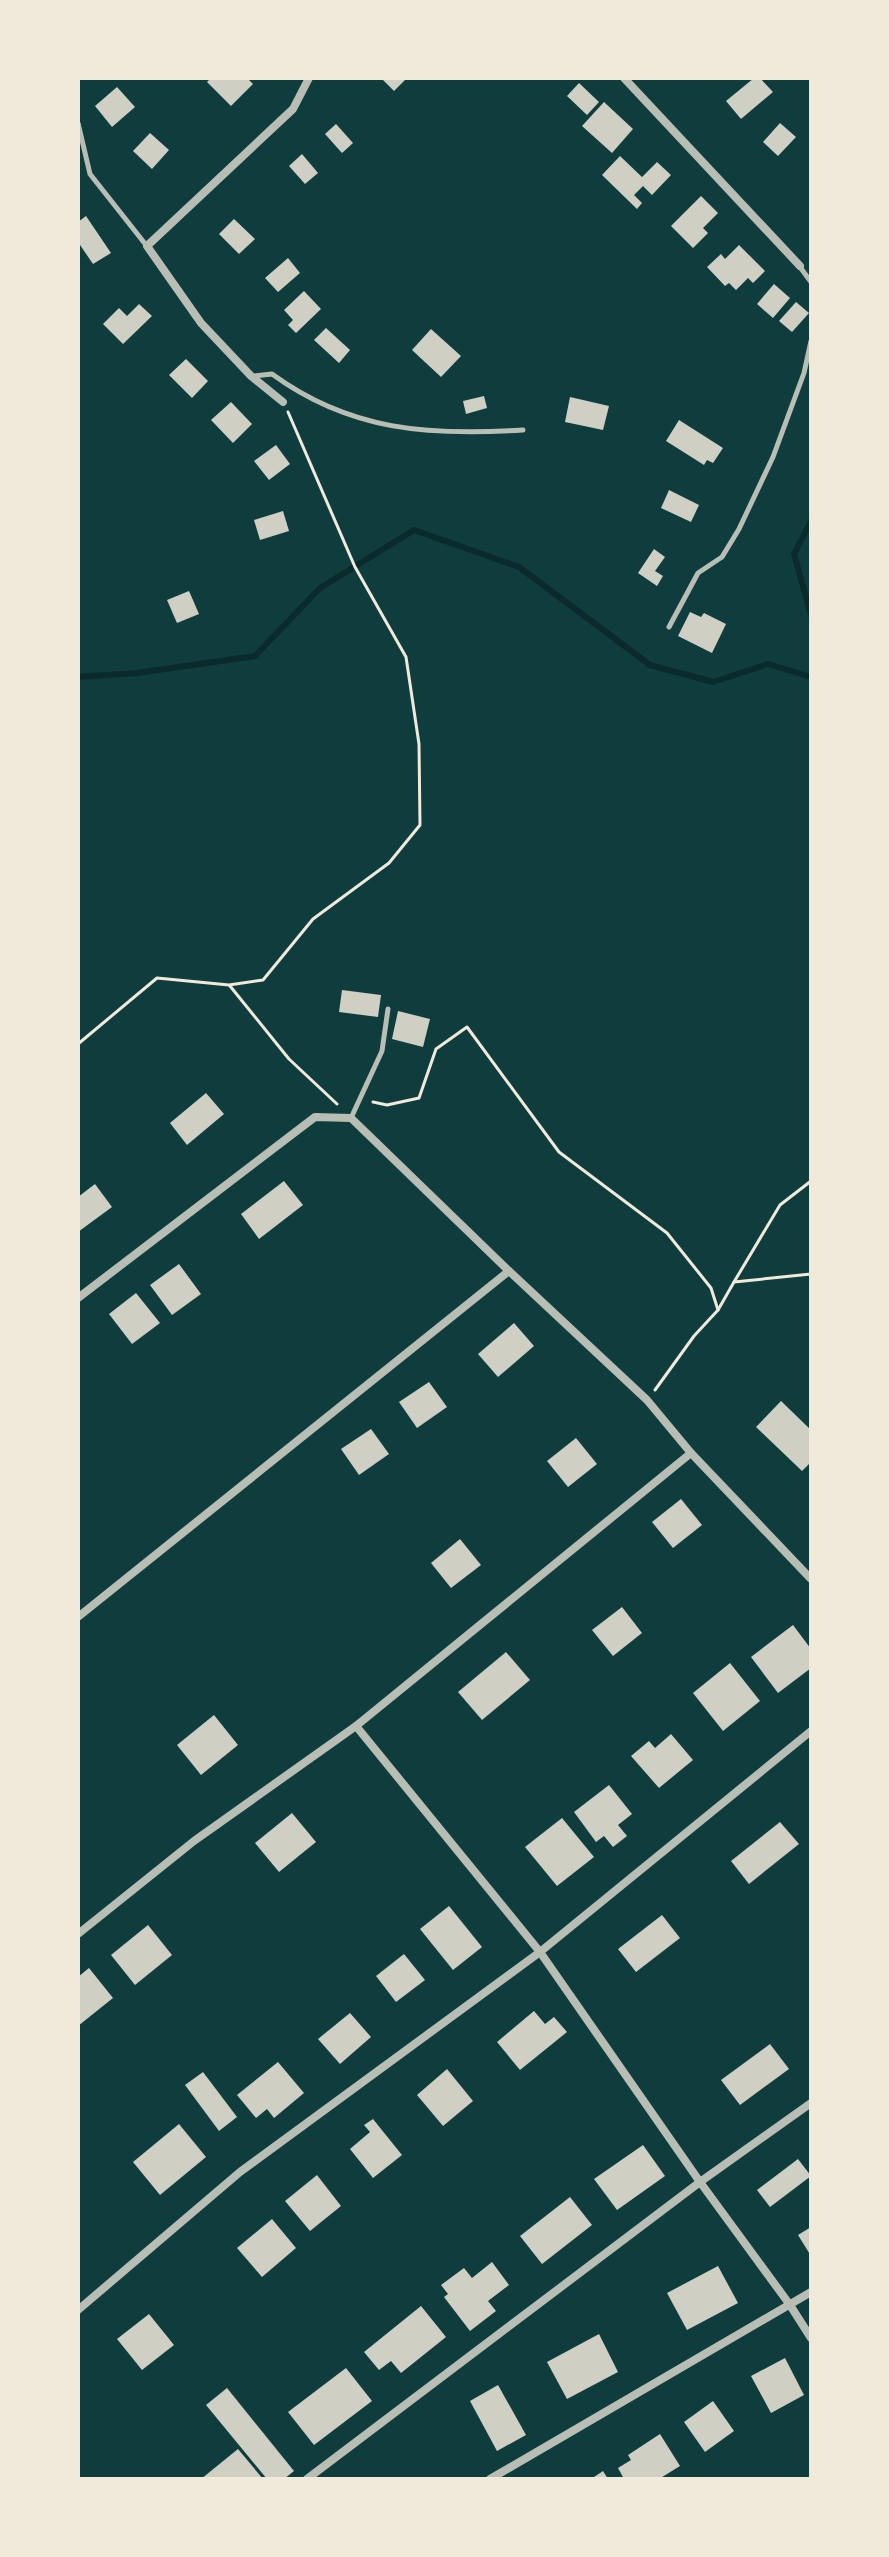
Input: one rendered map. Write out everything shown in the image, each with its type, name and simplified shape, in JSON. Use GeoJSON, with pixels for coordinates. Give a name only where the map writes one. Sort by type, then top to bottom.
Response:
{"type":"FeatureCollection","features":[{"type":"Feature","properties":{"kind":"street"},"geometry":{"type":"LineString","coordinates":[[283,402],[251,376],[201,323],[147,246],[293,109],[309,78]]}},
{"type":"Feature","properties":{"kind":"street"},"geometry":{"type":"LineString","coordinates":[[624,78],[800,266]]}},
{"type":"Feature","properties":{"kind":"street"},"geometry":{"type":"LineString","coordinates":[[78,1298],[315,1117],[351,1118],[647,1400],[691,1453],[811,1579]]}},
{"type":"Feature","properties":{"kind":"street"},"geometry":{"type":"LineString","coordinates":[[78,1617],[509,1271]]}},
{"type":"Feature","properties":{"kind":"street"},"geometry":{"type":"LineString","coordinates":[[78,1934],[194,1841],[356,1726],[691,1453]]}},
{"type":"Feature","properties":{"kind":"street"},"geometry":{"type":"LineString","coordinates":[[356,1726],[540,1952],[811,2338]]}},
{"type":"Feature","properties":{"kind":"street"},"geometry":{"type":"LineString","coordinates":[[78,2310],[240,2172],[540,1952],[811,1731]]}},
{"type":"Feature","properties":{"kind":"street"},"geometry":{"type":"LineString","coordinates":[[307,2479],[700,2182],[811,2103]]}},
{"type":"Feature","properties":{"kind":"street"},"geometry":{"type":"LineString","coordinates":[[490,2479],[811,2292]]}},
{"type":"Feature","properties":{"kind":"lane"},"geometry":{"type":"LineString","coordinates":[[78,123],[90,174],[147,246]]}},
{"type":"Feature","properties":{"kind":"lane"},"geometry":{"type":"LineString","coordinates":[[800,266],[811,282]]}},
{"type":"Feature","properties":{"kind":"lane"},"geometry":{"type":"LineString","coordinates":[[669,627],[698,573],[722,557],[739,529],[773,457],[804,373],[811,341]]}},
{"type":"Feature","properties":{"kind":"lane"},"geometry":{"type":"LineString","coordinates":[[251,376],[272,374],[326,407],[422,432],[523,430]]}},
{"type":"Feature","properties":{"kind":"lane"},"geometry":{"type":"LineString","coordinates":[[351,1118],[382,1051],[388,1009]]}},
{"type":"Feature","properties":{"kind":"path"},"geometry":{"type":"LineString","coordinates":[[78,1044],[157,978],[229,985],[263,980],[313,919],[389,863],[420,825],[419,744],[406,657],[355,567],[283,402]]}},
{"type":"Feature","properties":{"kind":"path"},"geometry":{"type":"LineString","coordinates":[[229,985],[289,1059],[351,1118]]}},
{"type":"Feature","properties":{"kind":"path"},"geometry":{"type":"LineString","coordinates":[[359,1100],[387,1105],[419,1098],[436,1049],[467,1027],[559,1152],[667,1233],[711,1288],[718,1310]]}},
{"type":"Feature","properties":{"kind":"path"},"geometry":{"type":"LineString","coordinates":[[647,1400],[694,1336],[718,1310],[780,1205],[811,1181]]}},
{"type":"Feature","properties":{"kind":"path"},"geometry":{"type":"LineString","coordinates":[[734,1282],[811,1274]]}},
{"type":"Feature","properties":{"kind":"building"},"geometry":{"type":"Polygon","coordinates":[[[211,78],[247,78],[253,84],[231,106],[207,82],[211,78]]]}},
{"type":"Feature","properties":{"kind":"building"},"geometry":{"type":"Polygon","coordinates":[[[381,78],[407,78],[394,91],[381,78]]]}},
{"type":"Feature","properties":{"kind":"building"},"geometry":{"type":"Polygon","coordinates":[[[754,78],[760,78],[773,92],[741,119],[726,101],[754,78]]]}},
{"type":"Feature","properties":{"kind":"building"},"geometry":{"type":"Polygon","coordinates":[[[579,83],[599,102],[587,115],[567,96],[579,83]]]}},
{"type":"Feature","properties":{"kind":"building"},"geometry":{"type":"Polygon","coordinates":[[[117,87],[135,107],[112,127],[95,106],[117,87]]]}},
{"type":"Feature","properties":{"kind":"building"},"geometry":{"type":"Polygon","coordinates":[[[604,102],[633,129],[612,153],[582,126],[604,102]]]}},
{"type":"Feature","properties":{"kind":"building"},"geometry":{"type":"Polygon","coordinates":[[[780,123],[796,137],[778,156],[763,142],[780,123]]]}},
{"type":"Feature","properties":{"kind":"building"},"geometry":{"type":"Polygon","coordinates":[[[336,124],[353,143],[342,153],[325,134],[336,124]]]}},
{"type":"Feature","properties":{"kind":"building"},"geometry":{"type":"Polygon","coordinates":[[[150,133],[169,150],[152,169],[133,151],[150,133]]]}},
{"type":"Feature","properties":{"kind":"building"},"geometry":{"type":"Polygon","coordinates":[[[302,154],[318,173],[305,184],[289,166],[302,154]]]}},
{"type":"Feature","properties":{"kind":"building"},"geometry":{"type":"Polygon","coordinates":[[[620,156],[642,177],[657,162],[671,175],[652,195],[643,186],[634,195],[642,203],[637,209],[602,175],[620,156]]]}},
{"type":"Feature","properties":{"kind":"building"},"geometry":{"type":"Polygon","coordinates":[[[701,196],[718,213],[703,228],[708,233],[693,248],[671,226],[701,196]]]}},
{"type":"Feature","properties":{"kind":"building"},"geometry":{"type":"Polygon","coordinates":[[[86,216],[111,253],[93,264],[78,242],[78,222],[86,216]]]}},
{"type":"Feature","properties":{"kind":"building"},"geometry":{"type":"Polygon","coordinates":[[[234,219],[255,239],[239,254],[219,234],[234,219]]]}},
{"type":"Feature","properties":{"kind":"building"},"geometry":{"type":"Polygon","coordinates":[[[739,245],[765,271],[753,283],[748,278],[736,290],[729,283],[725,286],[707,267],[721,254],[725,259],[739,245]]]}},
{"type":"Feature","properties":{"kind":"building"},"geometry":{"type":"Polygon","coordinates":[[[288,258],[300,273],[278,292],[265,278],[288,258]]]}},
{"type":"Feature","properties":{"kind":"building"},"geometry":{"type":"Polygon","coordinates":[[[774,284],[790,298],[773,318],[757,304],[774,284]]]}},
{"type":"Feature","properties":{"kind":"building"},"geometry":{"type":"Polygon","coordinates":[[[304,291],[321,309],[296,333],[288,325],[293,320],[284,310],[304,291]]]}},
{"type":"Feature","properties":{"kind":"building"},"geometry":{"type":"Polygon","coordinates":[[[796,302],[809,313],[792,332],[779,321],[796,302]]]}},
{"type":"Feature","properties":{"kind":"building"},"geometry":{"type":"Polygon","coordinates":[[[139,304],[152,316],[123,344],[103,324],[119,308],[127,316],[139,304]]]}},
{"type":"Feature","properties":{"kind":"building"},"geometry":{"type":"Polygon","coordinates":[[[326,328],[350,350],[339,363],[314,340],[326,328]]]}},
{"type":"Feature","properties":{"kind":"building"},"geometry":{"type":"Polygon","coordinates":[[[431,329],[461,356],[441,377],[412,350],[431,329]]]}},
{"type":"Feature","properties":{"kind":"building"},"geometry":{"type":"Polygon","coordinates":[[[186,359],[208,381],[192,398],[169,375],[186,359]]]}},
{"type":"Feature","properties":{"kind":"building"},"geometry":{"type":"Polygon","coordinates":[[[484,396],[487,408],[466,414],[463,401],[484,396]]]}},
{"type":"Feature","properties":{"kind":"building"},"geometry":{"type":"Polygon","coordinates":[[[570,397],[609,406],[603,430],[565,422],[570,397]]]}},
{"type":"Feature","properties":{"kind":"building"},"geometry":{"type":"Polygon","coordinates":[[[231,402],[252,424],[233,443],[211,420],[231,402]]]}},
{"type":"Feature","properties":{"kind":"building"},"geometry":{"type":"Polygon","coordinates":[[[679,420],[723,448],[713,463],[707,460],[704,465],[666,441],[679,420]]]}},
{"type":"Feature","properties":{"kind":"building"},"geometry":{"type":"Polygon","coordinates":[[[276,445],[290,464],[269,480],[254,461],[276,445]]]}},
{"type":"Feature","properties":{"kind":"building"},"geometry":{"type":"Polygon","coordinates":[[[669,490],[699,505],[691,522],[661,508],[669,490]]]}},
{"type":"Feature","properties":{"kind":"building"},"geometry":{"type":"Polygon","coordinates":[[[283,511],[289,531],[260,540],[254,520],[283,511]]]}},
{"type":"Feature","properties":{"kind":"building"},"geometry":{"type":"Polygon","coordinates":[[[654,549],[665,557],[655,571],[663,576],[657,586],[638,573],[654,549]]]}},
{"type":"Feature","properties":{"kind":"building"},"geometry":{"type":"Polygon","coordinates":[[[189,591],[199,614],[177,623],[167,600],[189,591]]]}},
{"type":"Feature","properties":{"kind":"building"},"geometry":{"type":"Polygon","coordinates":[[[690,612],[701,617],[704,613],[726,624],[712,653],[678,636],[690,612]]]}},
{"type":"Feature","properties":{"kind":"building"},"geometry":{"type":"Polygon","coordinates":[[[342,990],[381,995],[378,1017],[339,1012],[342,990]]]}},
{"type":"Feature","properties":{"kind":"building"},"geometry":{"type":"Polygon","coordinates":[[[398,1011],[430,1019],[423,1047],[392,1039],[398,1011]]]}},
{"type":"Feature","properties":{"kind":"building"},"geometry":{"type":"Polygon","coordinates":[[[206,1093],[224,1114],[187,1145],[170,1123],[206,1093]]]}},
{"type":"Feature","properties":{"kind":"building"},"geometry":{"type":"Polygon","coordinates":[[[284,1181],[303,1205],[259,1239],[241,1214],[284,1181]]]}},
{"type":"Feature","properties":{"kind":"building"},"geometry":{"type":"Polygon","coordinates":[[[95,1184],[112,1207],[78,1232],[78,1197],[95,1184]]]}},
{"type":"Feature","properties":{"kind":"building"},"geometry":{"type":"Polygon","coordinates":[[[179,1264],[201,1294],[172,1315],[150,1285],[179,1264]]]}},
{"type":"Feature","properties":{"kind":"building"},"geometry":{"type":"Polygon","coordinates":[[[136,1293],[160,1323],[132,1344],[109,1314],[136,1293]]]}},
{"type":"Feature","properties":{"kind":"building"},"geometry":{"type":"Polygon","coordinates":[[[514,1323],[534,1346],[498,1377],[478,1354],[514,1323]]]}},
{"type":"Feature","properties":{"kind":"building"},"geometry":{"type":"Polygon","coordinates":[[[429,1382],[447,1407],[417,1428],[399,1402],[429,1382]]]}},
{"type":"Feature","properties":{"kind":"building"},"geometry":{"type":"Polygon","coordinates":[[[781,1401],[811,1430],[811,1462],[802,1471],[756,1427],[781,1401]]]}},
{"type":"Feature","properties":{"kind":"building"},"geometry":{"type":"Polygon","coordinates":[[[371,1429],[389,1454],[359,1475],[341,1449],[371,1429]]]}},
{"type":"Feature","properties":{"kind":"building"},"geometry":{"type":"Polygon","coordinates":[[[576,1438],[597,1464],[568,1487],[547,1461],[576,1438]]]}},
{"type":"Feature","properties":{"kind":"building"},"geometry":{"type":"Polygon","coordinates":[[[681,1499],[702,1525],[673,1548],[652,1522],[681,1499]]]}},
{"type":"Feature","properties":{"kind":"building"},"geometry":{"type":"Polygon","coordinates":[[[460,1539],[481,1565],[451,1588],[431,1563],[460,1539]]]}},
{"type":"Feature","properties":{"kind":"building"},"geometry":{"type":"Polygon","coordinates":[[[622,1607],[642,1633],[613,1656],[592,1630],[622,1607]]]}},
{"type":"Feature","properties":{"kind":"building"},"geometry":{"type":"Polygon","coordinates":[[[793,1625],[811,1649],[811,1668],[778,1693],[751,1657],[793,1625]]]}},
{"type":"Feature","properties":{"kind":"building"},"geometry":{"type":"Polygon","coordinates":[[[506,1652],[530,1680],[482,1720],[458,1692],[506,1652]]]}},
{"type":"Feature","properties":{"kind":"building"},"geometry":{"type":"Polygon","coordinates":[[[730,1663],[760,1701],[723,1731],[693,1693],[730,1663]]]}},
{"type":"Feature","properties":{"kind":"building"},"geometry":{"type":"Polygon","coordinates":[[[214,1715],[238,1745],[201,1775],[177,1745],[214,1715]]]}},
{"type":"Feature","properties":{"kind":"building"},"geometry":{"type":"Polygon","coordinates":[[[671,1734],[693,1760],[659,1788],[631,1756],[649,1741],[655,1748],[671,1734]]]}},
{"type":"Feature","properties":{"kind":"building"},"geometry":{"type":"Polygon","coordinates":[[[609,1785],[632,1814],[618,1825],[627,1836],[613,1847],[604,1836],[596,1842],[574,1812],[609,1785]]]}},
{"type":"Feature","properties":{"kind":"building"},"geometry":{"type":"Polygon","coordinates":[[[292,1813],[316,1842],[279,1872],[255,1843],[292,1813]]]}},
{"type":"Feature","properties":{"kind":"building"},"geometry":{"type":"Polygon","coordinates":[[[562,1818],[594,1857],[557,1886],[525,1847],[562,1818]]]}},
{"type":"Feature","properties":{"kind":"building"},"geometry":{"type":"Polygon","coordinates":[[[780,1822],[799,1844],[749,1884],[731,1861],[780,1822]]]}},
{"type":"Feature","properties":{"kind":"building"},"geometry":{"type":"Polygon","coordinates":[[[449,1906],[482,1947],[453,1970],[420,1929],[449,1906]]]}},
{"type":"Feature","properties":{"kind":"building"},"geometry":{"type":"Polygon","coordinates":[[[662,1915],[680,1938],[636,1972],[618,1949],[662,1915]]]}},
{"type":"Feature","properties":{"kind":"building"},"geometry":{"type":"Polygon","coordinates":[[[148,1925],[172,1955],[135,1985],[111,1955],[148,1925]]]}},
{"type":"Feature","properties":{"kind":"building"},"geometry":{"type":"Polygon","coordinates":[[[404,1954],[425,1980],[396,2002],[376,1976],[404,1954]]]}},
{"type":"Feature","properties":{"kind":"building"},"geometry":{"type":"Polygon","coordinates":[[[89,1968],[113,1998],[78,2026],[78,1977],[89,1968]]]}},
{"type":"Feature","properties":{"kind":"building"},"geometry":{"type":"Polygon","coordinates":[[[534,2011],[545,2024],[554,2017],[567,2032],[520,2070],[497,2042],[534,2011]]]}},
{"type":"Feature","properties":{"kind":"building"},"geometry":{"type":"Polygon","coordinates":[[[350,2013],[371,2037],[340,2064],[318,2039],[350,2013]]]}},
{"type":"Feature","properties":{"kind":"building"},"geometry":{"type":"Polygon","coordinates":[[[770,2044],[789,2069],[740,2105],[721,2080],[770,2044]]]}},
{"type":"Feature","properties":{"kind":"building"},"geometry":{"type":"Polygon","coordinates":[[[278,2062],[304,2093],[274,2118],[267,2109],[256,2118],[237,2095],[278,2062]]]}},
{"type":"Feature","properties":{"kind":"building"},"geometry":{"type":"Polygon","coordinates":[[[447,2069],[473,2101],[443,2126],[417,2095],[447,2069]]]}},
{"type":"Feature","properties":{"kind":"building"},"geometry":{"type":"Polygon","coordinates":[[[203,2072],[237,2117],[219,2131],[185,2085],[203,2072]]]}},
{"type":"Feature","properties":{"kind":"building"},"geometry":{"type":"Polygon","coordinates":[[[373,2119],[402,2155],[373,2178],[350,2149],[370,2132],[364,2125],[373,2119]]]}},
{"type":"Feature","properties":{"kind":"building"},"geometry":{"type":"Polygon","coordinates":[[[179,2124],[206,2157],[160,2195],[133,2162],[179,2124]]]}},
{"type":"Feature","properties":{"kind":"building"},"geometry":{"type":"Polygon","coordinates":[[[643,2145],[665,2176],[617,2210],[594,2179],[643,2145]]]}},
{"type":"Feature","properties":{"kind":"building"},"geometry":{"type":"Polygon","coordinates":[[[798,2159],[811,2176],[770,2207],[757,2190],[798,2159]]]}},
{"type":"Feature","properties":{"kind":"building"},"geometry":{"type":"Polygon","coordinates":[[[317,2175],[341,2206],[310,2231],[285,2201],[317,2175]]]}},
{"type":"Feature","properties":{"kind":"building"},"geometry":{"type":"Polygon","coordinates":[[[570,2197],[592,2225],[542,2264],[520,2236],[570,2197]]]}},
{"type":"Feature","properties":{"kind":"building"},"geometry":{"type":"Polygon","coordinates":[[[272,2219],[296,2248],[262,2277],[237,2248],[272,2219]]]}},
{"type":"Feature","properties":{"kind":"building"},"geometry":{"type":"Polygon","coordinates":[[[811,2227],[811,2256],[798,2235],[811,2227]]]}},
{"type":"Feature","properties":{"kind":"building"},"geometry":{"type":"Polygon","coordinates":[[[492,2262],[509,2285],[488,2301],[496,2311],[470,2331],[444,2297],[448,2294],[441,2285],[464,2268],[472,2278],[492,2262]]]}},
{"type":"Feature","properties":{"kind":"building"},"geometry":{"type":"Polygon","coordinates":[[[718,2266],[738,2303],[687,2330],[667,2293],[718,2266]]]}},
{"type":"Feature","properties":{"kind":"building"},"geometry":{"type":"Polygon","coordinates":[[[421,2306],[446,2337],[401,2373],[391,2361],[379,2370],[364,2352],[421,2306]]]}},
{"type":"Feature","properties":{"kind":"building"},"geometry":{"type":"Polygon","coordinates":[[[149,2314],[174,2345],[142,2370],[117,2339],[149,2314]]]}},
{"type":"Feature","properties":{"kind":"building"},"geometry":{"type":"Polygon","coordinates":[[[599,2334],[618,2372],[567,2399],[547,2362],[599,2334]]]}},
{"type":"Feature","properties":{"kind":"building"},"geometry":{"type":"Polygon","coordinates":[[[785,2358],[804,2395],[771,2413],[751,2376],[785,2358]]]}},
{"type":"Feature","properties":{"kind":"building"},"geometry":{"type":"Polygon","coordinates":[[[346,2368],[372,2401],[314,2445],[288,2412],[346,2368]]]}},
{"type":"Feature","properties":{"kind":"building"},"geometry":{"type":"Polygon","coordinates":[[[498,2385],[526,2435],[497,2451],[470,2401],[498,2385]]]}},
{"type":"Feature","properties":{"kind":"building"},"geometry":{"type":"Polygon","coordinates":[[[227,2388],[294,2471],[284,2479],[267,2479],[206,2405],[227,2388]]]}},
{"type":"Feature","properties":{"kind":"building"},"geometry":{"type":"Polygon","coordinates":[[[713,2401],[734,2431],[705,2452],[684,2422],[713,2401]]]}},
{"type":"Feature","properties":{"kind":"building"},"geometry":{"type":"Polygon","coordinates":[[[660,2434],[680,2466],[659,2479],[624,2479],[618,2468],[631,2460],[628,2455],[660,2434]]]}},
{"type":"Feature","properties":{"kind":"building"},"geometry":{"type":"Polygon","coordinates":[[[238,2449],[263,2479],[201,2479],[238,2449]]]}},
{"type":"Feature","properties":{"kind":"building"},"geometry":{"type":"Polygon","coordinates":[[[603,2471],[608,2479],[591,2479],[603,2471]]]}},
{"type":"Feature","properties":{"kind":"waterway"},"geometry":{"type":"LineString","coordinates":[[811,521],[794,554],[811,615]]}},
{"type":"Feature","properties":{"kind":"waterway"},"geometry":{"type":"LineString","coordinates":[[78,677],[137,673],[255,656],[320,588],[414,530],[519,567],[650,665],[713,682],[768,664],[811,677]]}}]}
